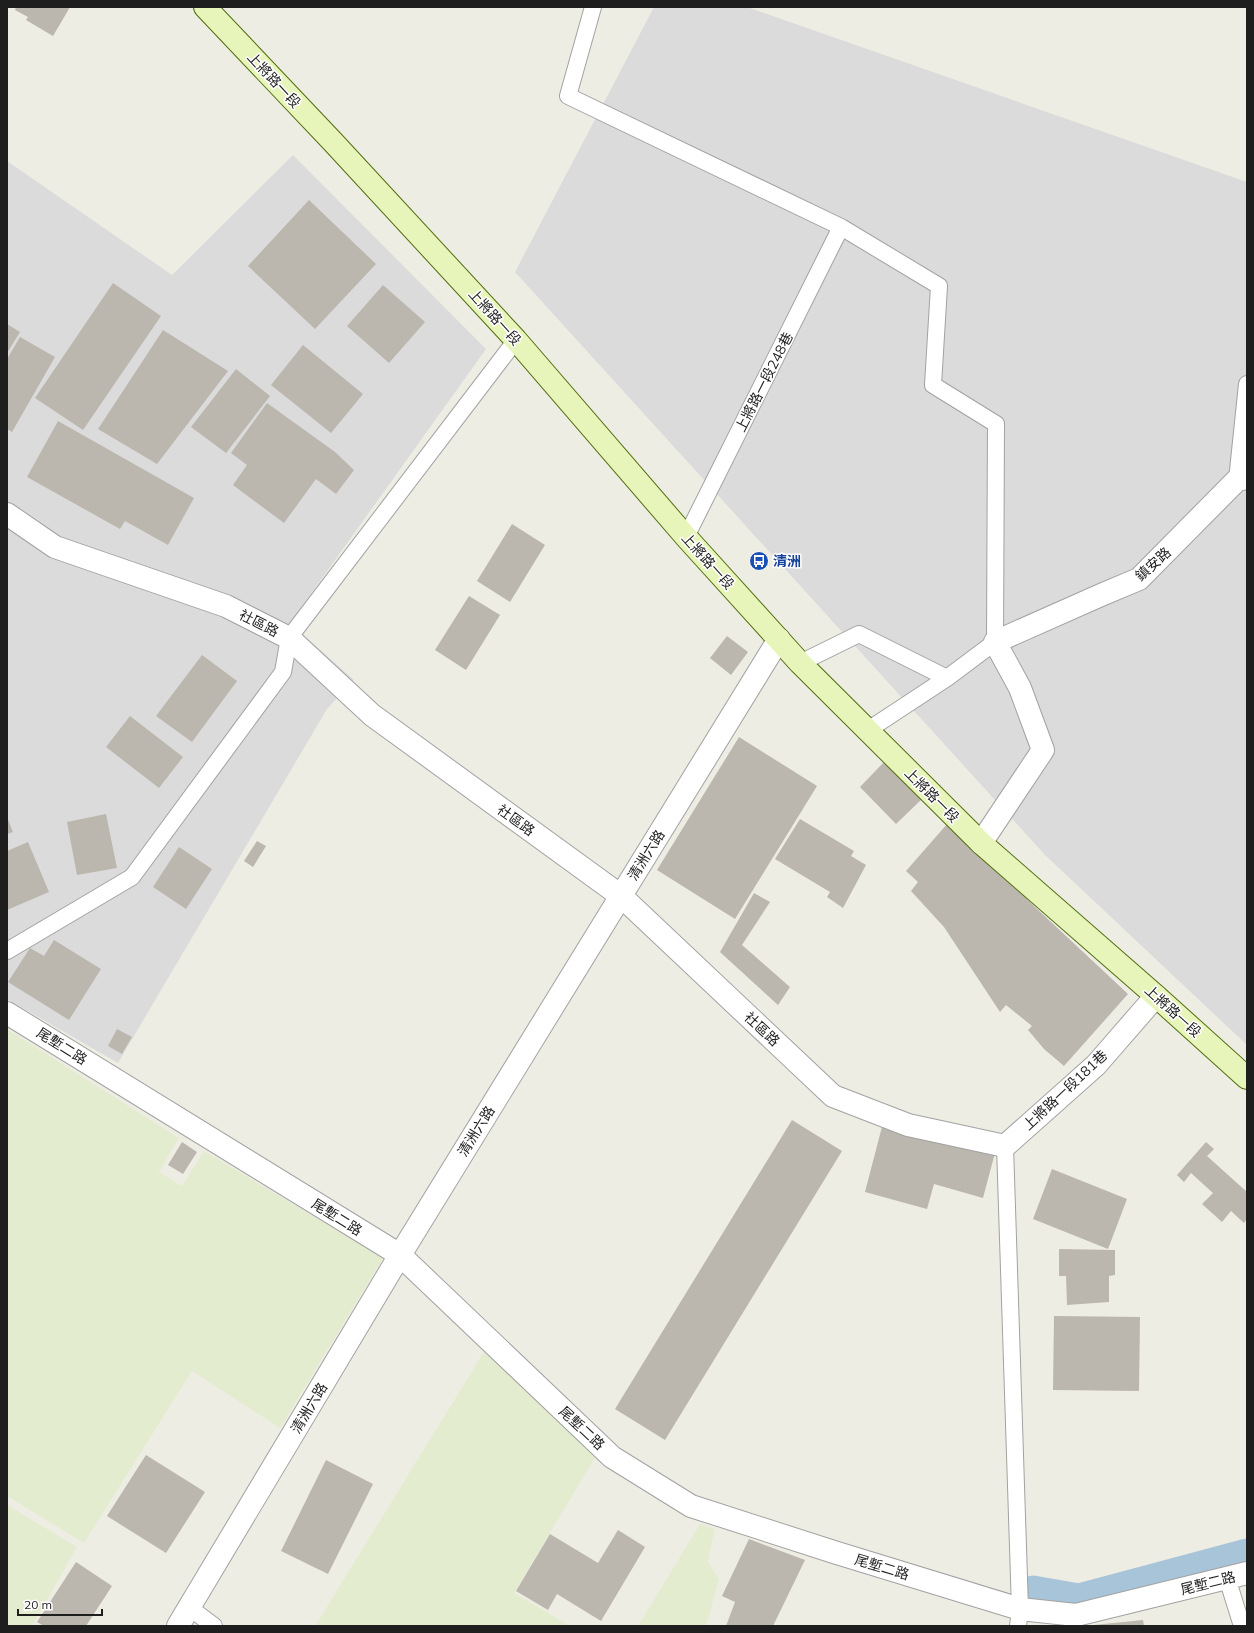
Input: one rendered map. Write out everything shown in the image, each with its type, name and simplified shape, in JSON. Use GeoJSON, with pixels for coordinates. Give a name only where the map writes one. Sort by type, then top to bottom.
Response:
{"type":"FeatureCollection","features":[{"type":"Feature","properties":{"kind":"main road","name":"上將路一段"},"geometry":{"type":"LineString","coordinates":[[206,7],[516,340],[686,537],[800,663],[981,843],[1156,996],[1247,1078]]}},
{"type":"Feature","properties":{"kind":"street","name":"鎮安路"},"geometry":{"type":"LineString","coordinates":[[995,642],[1101,595],[1139,580],[1242,479]]}},
{"type":"Feature","properties":{"kind":"street","name":"社區路"},"geometry":{"type":"LineString","coordinates":[[7,514],[55,547],[226,606],[289,638],[372,715],[621,896],[833,1096],[908,1125],[1005,1146]]}},
{"type":"Feature","properties":{"kind":"street","name":"清洲六路"},"geometry":{"type":"LineString","coordinates":[[178,1626],[400,1255],[779,639]]}},
{"type":"Feature","properties":{"kind":"street"},"geometry":{"type":"LineString","coordinates":[[981,843],[1043,750],[1020,688],[995,642]]}},
{"type":"Feature","properties":{"kind":"street","name":"上將路一段181巷"},"geometry":{"type":"LineString","coordinates":[[1005,1146],[1096,1065],[1156,996]]}},
{"type":"Feature","properties":{"kind":"street","name":"尾塹二路"},"geometry":{"type":"LineString","coordinates":[[7,1013],[400,1255],[612,1457],[691,1506],[844,1556],[1019,1618],[1076,1615],[1237,1576]]}},
{"type":"Feature","properties":{"kind":"lane"},"geometry":{"type":"LineString","coordinates":[[592,7],[568,96],[841,227],[939,286],[933,385],[996,424],[995,642],[947,678],[868,730]]}},
{"type":"Feature","properties":{"kind":"lane","name":"上將路一段248巷"},"geometry":{"type":"LineString","coordinates":[[686,537],[841,227]]}},
{"type":"Feature","properties":{"kind":"lane"},"geometry":{"type":"LineString","coordinates":[[7,951],[132,877],[283,672],[289,638],[516,340]]}},
{"type":"Feature","properties":{"kind":"lane"},"geometry":{"type":"LineString","coordinates":[[1242,479],[1247,384]]}},
{"type":"Feature","properties":{"kind":"lane"},"geometry":{"type":"LineString","coordinates":[[800,663],[859,634],[947,678]]}},
{"type":"Feature","properties":{"kind":"lane"},"geometry":{"type":"LineString","coordinates":[[1005,1146],[1019,1618]]}},
{"type":"Feature","properties":{"kind":"lane"},"geometry":{"type":"LineString","coordinates":[[1237,1576],[1242,1626]]}},
{"type":"Feature","properties":{"kind":"lane"},"geometry":{"type":"LineString","coordinates":[[190,1608],[214,1626]]}},
{"type":"Feature","properties":{"kind":"shaded area"},"geometry":{"type":"Polygon","coordinates":[[[654,7],[747,7],[1247,182],[1247,1045],[1045,855],[515,272],[654,7]]]}},
{"type":"Feature","properties":{"kind":"shaded area"},"geometry":{"type":"Polygon","coordinates":[[[293,155],[486,349],[290,623],[354,680],[327,709],[118,1063],[7,999],[7,161],[172,275],[293,155]]]}},
{"type":"Feature","properties":{"kind":"green space"},"geometry":{"type":"Polygon","coordinates":[[[7,1029],[179,1138],[159,1172],[182,1186],[204,1151],[383,1258],[280,1428],[192,1371],[84,1543],[7,1496],[7,1029]]]}},
{"type":"Feature","properties":{"kind":"green space"},"geometry":{"type":"Polygon","coordinates":[[[485,1350],[596,1456],[514,1593],[570,1626],[315,1626],[485,1350]]]}},
{"type":"Feature","properties":{"kind":"green space"},"geometry":{"type":"Polygon","coordinates":[[[7,1505],[77,1547],[32,1626],[7,1626],[7,1505]]]}},
{"type":"Feature","properties":{"kind":"green space"},"geometry":{"type":"Polygon","coordinates":[[[700,1524],[715,1529],[708,1561],[719,1580],[706,1626],[638,1626],[700,1524]]]}},
{"type":"Feature","properties":{"kind":"building"},"geometry":{"type":"Polygon","coordinates":[[[16,7],[70,7],[53,36],[26,20],[28,17],[15,10],[16,7]]]}},
{"type":"Feature","properties":{"kind":"building"},"geometry":{"type":"Polygon","coordinates":[[[309,200],[376,264],[315,329],[248,266],[309,200]]]}},
{"type":"Feature","properties":{"kind":"building"},"geometry":{"type":"Polygon","coordinates":[[[113,283],[161,316],[83,430],[35,398],[113,283]]]}},
{"type":"Feature","properties":{"kind":"building"},"geometry":{"type":"Polygon","coordinates":[[[383,285],[425,322],[389,363],[347,326],[383,285]]]}},
{"type":"Feature","properties":{"kind":"building"},"geometry":{"type":"Polygon","coordinates":[[[7,324],[20,332],[7,353],[7,324]]]}},
{"type":"Feature","properties":{"kind":"building"},"geometry":{"type":"Polygon","coordinates":[[[163,330],[228,371],[157,464],[98,429],[163,330]]]}},
{"type":"Feature","properties":{"kind":"building"},"geometry":{"type":"Polygon","coordinates":[[[20,337],[55,357],[12,432],[7,429],[7,359],[20,337]]]}},
{"type":"Feature","properties":{"kind":"building"},"geometry":{"type":"Polygon","coordinates":[[[303,345],[363,394],[331,433],[271,385],[303,345]]]}},
{"type":"Feature","properties":{"kind":"building"},"geometry":{"type":"Polygon","coordinates":[[[236,369],[270,396],[226,453],[191,427],[236,369]]]}},
{"type":"Feature","properties":{"kind":"building"},"geometry":{"type":"Polygon","coordinates":[[[267,403],[335,452],[354,470],[336,494],[316,479],[284,523],[233,485],[247,465],[231,453],[267,403]]]}},
{"type":"Feature","properties":{"kind":"building"},"geometry":{"type":"Polygon","coordinates":[[[58,421],[194,498],[168,545],[125,521],[120,529],[27,477],[58,421]]]}},
{"type":"Feature","properties":{"kind":"building"},"geometry":{"type":"Polygon","coordinates":[[[512,524],[545,545],[510,602],[477,581],[512,524]]]}},
{"type":"Feature","properties":{"kind":"building"},"geometry":{"type":"Polygon","coordinates":[[[469,596],[500,615],[466,670],[435,650],[469,596]]]}},
{"type":"Feature","properties":{"kind":"building"},"geometry":{"type":"Polygon","coordinates":[[[727,636],[748,652],[731,675],[710,658],[727,636]]]}},
{"type":"Feature","properties":{"kind":"building"},"geometry":{"type":"Polygon","coordinates":[[[202,655],[237,681],[192,742],[156,716],[202,655]]]}},
{"type":"Feature","properties":{"kind":"building"},"geometry":{"type":"Polygon","coordinates":[[[130,716],[183,757],[159,788],[106,747],[130,716]]]}},
{"type":"Feature","properties":{"kind":"building"},"geometry":{"type":"Polygon","coordinates":[[[739,737],[817,786],[735,919],[657,870],[739,737]]]}},
{"type":"Feature","properties":{"kind":"building"},"geometry":{"type":"Polygon","coordinates":[[[885,761],[923,798],[896,824],[860,787],[885,761]]]}},
{"type":"Feature","properties":{"kind":"building"},"geometry":{"type":"Polygon","coordinates":[[[106,814],[117,868],[77,875],[67,822],[106,814]]]}},
{"type":"Feature","properties":{"kind":"building"},"geometry":{"type":"Polygon","coordinates":[[[7,817],[13,832],[7,834],[7,817]]]}},
{"type":"Feature","properties":{"kind":"building"},"geometry":{"type":"Polygon","coordinates":[[[800,819],[854,851],[851,856],[866,865],[843,908],[827,897],[830,892],[775,859],[800,819]]]}},
{"type":"Feature","properties":{"kind":"building"},"geometry":{"type":"Polygon","coordinates":[[[948,823],[1029,893],[1025,897],[1128,994],[1064,1066],[1044,1049],[1028,1030],[1032,1026],[1006,1005],[1000,1012],[944,927],[911,891],[918,882],[906,871],[948,823]]]}},
{"type":"Feature","properties":{"kind":"building"},"geometry":{"type":"Polygon","coordinates":[[[257,841],[266,846],[253,867],[244,861],[257,841]]]}},
{"type":"Feature","properties":{"kind":"building"},"geometry":{"type":"Polygon","coordinates":[[[28,842],[49,892],[7,910],[7,851],[28,842]]]}},
{"type":"Feature","properties":{"kind":"building"},"geometry":{"type":"Polygon","coordinates":[[[179,847],[212,869],[186,909],[153,887],[179,847]]]}},
{"type":"Feature","properties":{"kind":"building"},"geometry":{"type":"Polygon","coordinates":[[[754,893],[770,902],[742,945],[790,987],[778,1005],[720,952],[754,893]]]}},
{"type":"Feature","properties":{"kind":"building"},"geometry":{"type":"Polygon","coordinates":[[[54,940],[101,969],[69,1020],[8,982],[30,948],[44,956],[54,940]]]}},
{"type":"Feature","properties":{"kind":"building"},"geometry":{"type":"Polygon","coordinates":[[[117,1029],[132,1037],[122,1054],[108,1046],[117,1029]]]}},
{"type":"Feature","properties":{"kind":"building"},"geometry":{"type":"Polygon","coordinates":[[[884,1119],[996,1149],[983,1198],[934,1184],[927,1209],[865,1192],[884,1119]]]}},
{"type":"Feature","properties":{"kind":"building"},"geometry":{"type":"Polygon","coordinates":[[[792,1120],[842,1151],[665,1440],[615,1409],[792,1120]]]}},
{"type":"Feature","properties":{"kind":"building"},"geometry":{"type":"Polygon","coordinates":[[[182,1142],[197,1152],[183,1174],[168,1165],[182,1142]]]}},
{"type":"Feature","properties":{"kind":"building"},"geometry":{"type":"Polygon","coordinates":[[[1206,1142],[1214,1149],[1207,1156],[1247,1192],[1247,1219],[1244,1223],[1231,1211],[1222,1222],[1202,1204],[1213,1193],[1191,1173],[1184,1182],[1177,1175],[1206,1142]]]}},
{"type":"Feature","properties":{"kind":"building"},"geometry":{"type":"Polygon","coordinates":[[[1052,1169],[1127,1199],[1108,1249],[1033,1219],[1052,1169]]]}},
{"type":"Feature","properties":{"kind":"building"},"geometry":{"type":"Polygon","coordinates":[[[1059,1249],[1115,1250],[1115,1275],[1109,1276],[1109,1302],[1067,1305],[1066,1276],[1059,1276],[1059,1249]]]}},
{"type":"Feature","properties":{"kind":"building"},"geometry":{"type":"Polygon","coordinates":[[[1054,1316],[1140,1317],[1139,1391],[1053,1390],[1054,1316]]]}},
{"type":"Feature","properties":{"kind":"building"},"geometry":{"type":"Polygon","coordinates":[[[146,1455],[205,1492],[166,1553],[107,1516],[146,1455]]]}},
{"type":"Feature","properties":{"kind":"building"},"geometry":{"type":"Polygon","coordinates":[[[326,1460],[373,1484],[328,1574],[281,1551],[326,1460]]]}},
{"type":"Feature","properties":{"kind":"building"},"geometry":{"type":"Polygon","coordinates":[[[618,1530],[645,1547],[601,1621],[557,1594],[548,1610],[516,1591],[550,1534],[598,1563],[618,1530]]]}},
{"type":"Feature","properties":{"kind":"building"},"geometry":{"type":"Polygon","coordinates":[[[749,1539],[805,1560],[773,1626],[726,1626],[735,1602],[722,1596],[749,1539]]]}},
{"type":"Feature","properties":{"kind":"building"},"geometry":{"type":"Polygon","coordinates":[[[76,1562],[112,1586],[86,1626],[44,1626],[37,1622],[76,1562]]]}},
{"type":"Feature","properties":{"kind":"building"},"geometry":{"type":"Polygon","coordinates":[[[1143,1620],[1144,1626],[1094,1626],[1094,1625],[1143,1620]]]}},
{"type":"Feature","properties":{"kind":"waterway"},"geometry":{"type":"LineString","coordinates":[[1033,1590],[1079,1598],[1247,1553]]}},
{"type":"Feature","properties":{"kind":"place","name":"清洲"},"geometry":{"type":"Point","coordinates":[759,561]}}]}
